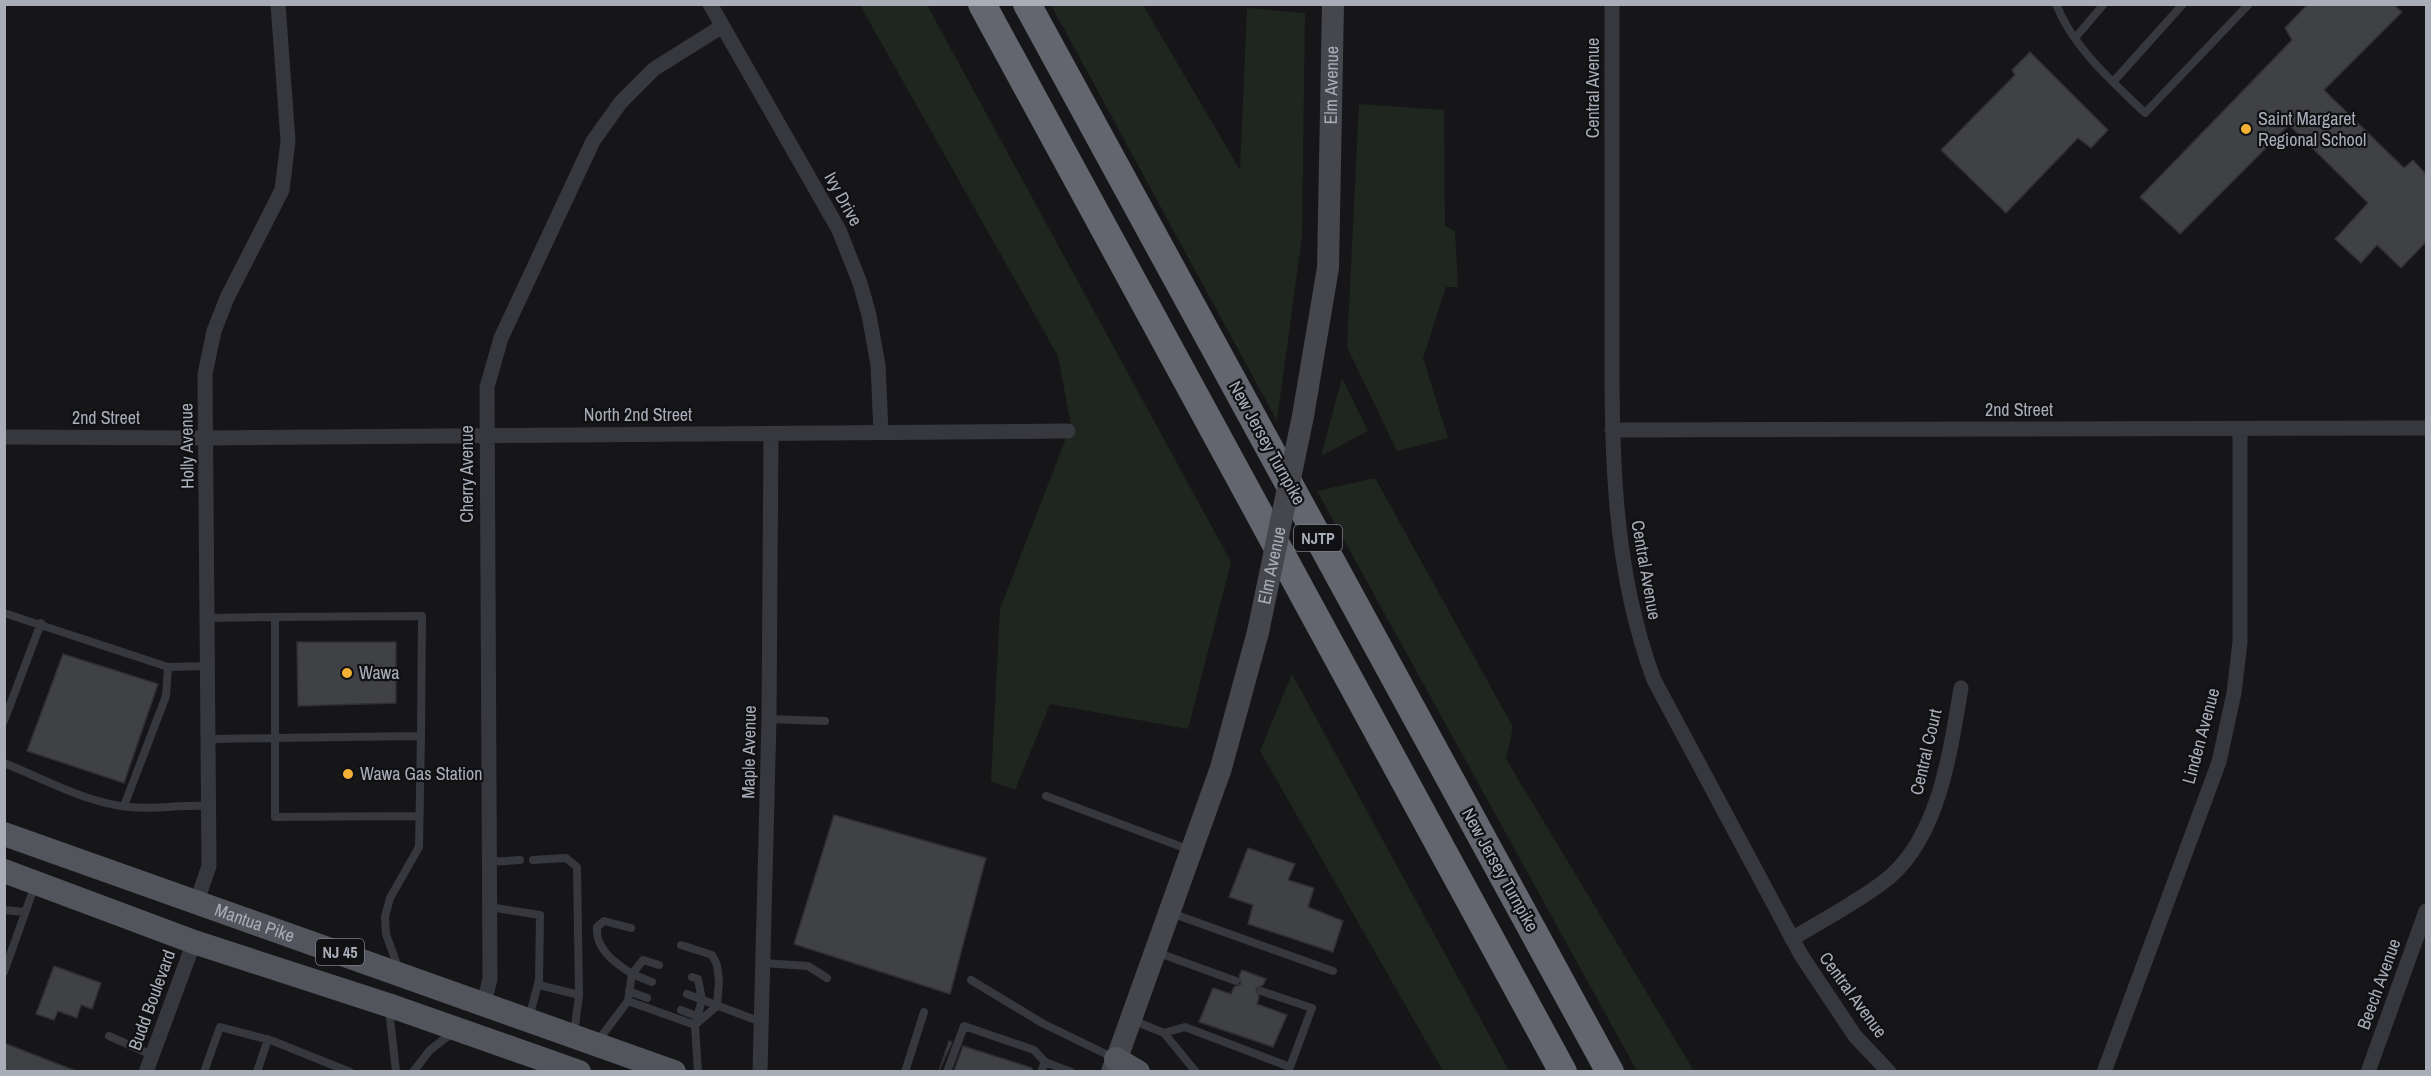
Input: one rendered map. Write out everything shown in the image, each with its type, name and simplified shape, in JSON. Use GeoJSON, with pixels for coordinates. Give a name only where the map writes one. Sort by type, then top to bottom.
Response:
{"type":"FeatureCollection","features":[{"type":"Feature","properties":{"kind":"highway","name":"NJTP"},"geometry":{"type":"LineString","coordinates":[[982,4],[1563,1071]]}},
{"type":"Feature","properties":{"kind":"highway","name":"New Jersey Turnpike"},"geometry":{"type":"LineString","coordinates":[[1027,4],[1610,1071]]}},
{"type":"Feature","properties":{"kind":"main road","name":"Elm Avenue"},"geometry":{"type":"LineString","coordinates":[[1114,1065],[1221,768],[1258,632],[1303,416],[1328,268],[1333,4]]}},
{"type":"Feature","properties":{"kind":"main road","name":"Mantua Pike"},"geometry":{"type":"LineString","coordinates":[[4,834],[674,1071]]}},
{"type":"Feature","properties":{"kind":"main road","name":"Mantua Pike"},"geometry":{"type":"LineString","coordinates":[[4,872],[194,942],[388,1005],[579,1071]]}},
{"type":"Feature","properties":{"kind":"main road"},"geometry":{"type":"LineString","coordinates":[[1114,1065],[1138,1071]]}},
{"type":"Feature","properties":{"kind":"street","name":"Holly Avenue"},"geometry":{"type":"LineString","coordinates":[[197,901],[209,866],[205,374],[214,331],[227,298],[282,190],[288,141],[278,4]]}},
{"type":"Feature","properties":{"kind":"street","name":"Ivy Drive"},"geometry":{"type":"LineString","coordinates":[[710,4],[839,230],[860,283],[878,365],[881,433]]}},
{"type":"Feature","properties":{"kind":"street","name":"Central Avenue"},"geometry":{"type":"LineString","coordinates":[[1612,4],[1612,430],[1619,545],[1638,638],[1654,680],[1792,939],[1855,1036],[1890,1071]]}},
{"type":"Feature","properties":{"kind":"street","name":"Cherry Avenue"},"geometry":{"type":"LineString","coordinates":[[484,1003],[490,979],[485,434],[487,387],[501,338],[593,141],[621,102],[654,69],[722,27]]}},
{"type":"Feature","properties":{"kind":"street","name":"2nd Street"},"geometry":{"type":"LineString","coordinates":[[1612,430],[2427,428]]}},
{"type":"Feature","properties":{"kind":"street","name":"Linden Avenue"},"geometry":{"type":"LineString","coordinates":[[2104,1071],[2218,762],[2234,693],[2240,642],[2240,429]]}},
{"type":"Feature","properties":{"kind":"street","name":"North 2nd Street"},"geometry":{"type":"LineString","coordinates":[[207,438],[1068,431]]}},
{"type":"Feature","properties":{"kind":"street","name":"Maple Avenue"},"geometry":{"type":"LineString","coordinates":[[760,1071],[769,719],[771,434]]}},
{"type":"Feature","properties":{"kind":"street","name":"2nd Street"},"geometry":{"type":"LineString","coordinates":[[4,437],[207,438]]}},
{"type":"Feature","properties":{"kind":"street","name":"Central Court"},"geometry":{"type":"LineString","coordinates":[[1792,939],[1883,883],[1908,858],[1932,813],[1948,760],[1961,688]]}},
{"type":"Feature","properties":{"kind":"street","name":"Beech Avenue"},"geometry":{"type":"LineString","coordinates":[[2368,1071],[2427,911]]}},
{"type":"Feature","properties":{"kind":"street","name":"Budd Boulevard"},"geometry":{"type":"LineString","coordinates":[[146,1071],[194,942]]}},
{"type":"Feature","properties":{"kind":"lane"},"geometry":{"type":"LineString","coordinates":[[2056,4],[2064,24],[2090,59],[2145,113],[2246,5]]}},
{"type":"Feature","properties":{"kind":"lane"},"geometry":{"type":"LineString","coordinates":[[2074,38],[2104,4]]}},
{"type":"Feature","properties":{"kind":"lane"},"geometry":{"type":"LineString","coordinates":[[2113,82],[2183,4]]}},
{"type":"Feature","properties":{"kind":"lane"},"geometry":{"type":"LineString","coordinates":[[4,613],[41,623],[168,667],[208,666]]}},
{"type":"Feature","properties":{"kind":"lane"},"geometry":{"type":"LineString","coordinates":[[208,618],[422,616],[419,847],[390,898],[385,916],[387,934],[401,974]]}},
{"type":"Feature","properties":{"kind":"lane"},"geometry":{"type":"LineString","coordinates":[[275,617],[275,817],[418,816]]}},
{"type":"Feature","properties":{"kind":"lane"},"geometry":{"type":"LineString","coordinates":[[4,721],[41,623]]}},
{"type":"Feature","properties":{"kind":"lane"},"geometry":{"type":"LineString","coordinates":[[128,807],[166,696],[168,667]]}},
{"type":"Feature","properties":{"kind":"lane"},"geometry":{"type":"LineString","coordinates":[[769,719],[825,721]]}},
{"type":"Feature","properties":{"kind":"lane"},"geometry":{"type":"LineString","coordinates":[[208,739],[421,736]]}},
{"type":"Feature","properties":{"kind":"lane"},"geometry":{"type":"LineString","coordinates":[[4,763],[104,803],[128,807],[185,804],[209,806]]}},
{"type":"Feature","properties":{"kind":"lane"},"geometry":{"type":"LineString","coordinates":[[1046,796],[1191,850]]}},
{"type":"Feature","properties":{"kind":"lane"},"geometry":{"type":"LineString","coordinates":[[533,860],[566,858],[577,867],[579,995],[574,1035]]}},
{"type":"Feature","properties":{"kind":"lane"},"geometry":{"type":"LineString","coordinates":[[489,862],[520,860]]}},
{"type":"Feature","properties":{"kind":"lane"},"geometry":{"type":"LineString","coordinates":[[4,972],[8,951],[36,883]]}},
{"type":"Feature","properties":{"kind":"lane"},"geometry":{"type":"LineString","coordinates":[[489,907],[540,915],[539,985],[529,1020]]}},
{"type":"Feature","properties":{"kind":"lane"},"geometry":{"type":"LineString","coordinates":[[4,910],[25,912]]}},
{"type":"Feature","properties":{"kind":"lane"},"geometry":{"type":"LineString","coordinates":[[1169,912],[1333,971]]}},
{"type":"Feature","properties":{"kind":"lane"},"geometry":{"type":"LineString","coordinates":[[631,928],[604,921],[597,927],[596,939],[611,958],[632,974],[652,982]]}},
{"type":"Feature","properties":{"kind":"lane"},"geometry":{"type":"LineString","coordinates":[[681,945],[712,955],[717,965],[719,981],[717,1006],[695,1025]]}},
{"type":"Feature","properties":{"kind":"lane"},"geometry":{"type":"LineString","coordinates":[[1155,952],[1236,981]]}},
{"type":"Feature","properties":{"kind":"lane"},"geometry":{"type":"LineString","coordinates":[[596,1044],[628,1001],[632,974],[643,960],[658,965]]}},
{"type":"Feature","properties":{"kind":"lane"},"geometry":{"type":"LineString","coordinates":[[763,963],[808,966],[827,978]]}},
{"type":"Feature","properties":{"kind":"lane"},"geometry":{"type":"LineString","coordinates":[[692,977],[698,979],[702,1000],[695,1025],[698,1071]]}},
{"type":"Feature","properties":{"kind":"lane"},"geometry":{"type":"LineString","coordinates":[[971,980],[1114,1065]]}},
{"type":"Feature","properties":{"kind":"lane"},"geometry":{"type":"LineString","coordinates":[[539,985],[579,995]]}},
{"type":"Feature","properties":{"kind":"lane"},"geometry":{"type":"LineString","coordinates":[[629,991],[647,998]]}},
{"type":"Feature","properties":{"kind":"lane"},"geometry":{"type":"LineString","coordinates":[[1164,1033],[1185,1026],[1289,1069],[1312,1008],[1261,991]]}},
{"type":"Feature","properties":{"kind":"lane"},"geometry":{"type":"LineString","coordinates":[[687,994],[761,1022]]}},
{"type":"Feature","properties":{"kind":"lane"},"geometry":{"type":"LineString","coordinates":[[628,1001],[695,1025]]}},
{"type":"Feature","properties":{"kind":"lane"},"geometry":{"type":"LineString","coordinates":[[388,1005],[393,1028],[396,1071]]}},
{"type":"Feature","properties":{"kind":"lane"},"geometry":{"type":"LineString","coordinates":[[681,1010],[697,1016]]}},
{"type":"Feature","properties":{"kind":"lane"},"geometry":{"type":"LineString","coordinates":[[905,1071],[924,1012]]}},
{"type":"Feature","properties":{"kind":"lane"},"geometry":{"type":"LineString","coordinates":[[1131,1020],[1164,1033],[1196,1071]]}},
{"type":"Feature","properties":{"kind":"lane"},"geometry":{"type":"LineString","coordinates":[[947,1071],[964,1026],[1034,1050],[1045,1062],[1071,1071]]}},
{"type":"Feature","properties":{"kind":"lane"},"geometry":{"type":"LineString","coordinates":[[204,1071],[220,1027],[268,1039],[350,1071]]}},
{"type":"Feature","properties":{"kind":"lane"},"geometry":{"type":"LineString","coordinates":[[413,1071],[430,1050],[458,1029]]}},
{"type":"Feature","properties":{"kind":"lane"},"geometry":{"type":"LineString","coordinates":[[109,1036],[152,1055]]}},
{"type":"Feature","properties":{"kind":"lane"},"geometry":{"type":"LineString","coordinates":[[257,1071],[268,1039]]}},
{"type":"Feature","properties":{"kind":"lane"},"geometry":{"type":"LineString","coordinates":[[1041,1071],[1045,1062]]}},
{"type":"Feature","properties":{"kind":"shaded area"},"geometry":{"type":"Polygon","coordinates":[[[860,5],[927,5],[1231,562],[1188,729],[1050,704],[1015,790],[991,781],[1000,609],[1071,425],[1058,356],[860,5]]]}},
{"type":"Feature","properties":{"kind":"shaded area"},"geometry":{"type":"Polygon","coordinates":[[[1051,5],[1143,5],[1240,170],[1247,8],[1305,13],[1302,236],[1277,421],[1051,5]]]}},
{"type":"Feature","properties":{"kind":"shaded area"},"geometry":{"type":"Polygon","coordinates":[[[1359,104],[1444,110],[1445,226],[1455,231],[1458,287],[1446,287],[1423,358],[1448,438],[1397,451],[1347,347],[1359,104]]]}},
{"type":"Feature","properties":{"kind":"shaded area"},"geometry":{"type":"Polygon","coordinates":[[[1342,378],[1368,431],[1321,456],[1342,378]]]}},
{"type":"Feature","properties":{"kind":"shaded area"},"geometry":{"type":"Polygon","coordinates":[[[1375,478],[1513,727],[1506,759],[1694,1071],[1637,1071],[1317,491],[1375,478]]]}},
{"type":"Feature","properties":{"kind":"shaded area"},"geometry":{"type":"Polygon","coordinates":[[[1292,674],[1509,1071],[1443,1071],[1260,751],[1292,674]]]}},
{"type":"Feature","properties":{"kind":"building","name":"Saint Margaret Regional School"},"geometry":{"type":"Polygon","coordinates":[[[2308,4],[2393,4],[2402,12],[2324,90],[2404,168],[2413,160],[2427,175],[2427,241],[2401,268],[2377,245],[2361,263],[2335,239],[2368,203],[2289,125],[2180,234],[2140,197],[2292,40],[2285,28],[2308,4]]]}},
{"type":"Feature","properties":{"kind":"building"},"geometry":{"type":"Polygon","coordinates":[[[2030,52],[2108,130],[2091,148],[2078,138],[2006,213],[1941,150],[2015,75],[2012,70],[2030,52]]]}},
{"type":"Feature","properties":{"kind":"building","name":"Wawa"},"geometry":{"type":"Polygon","coordinates":[[[297,642],[396,642],[396,703],[298,706],[297,642]]]}},
{"type":"Feature","properties":{"kind":"building"},"geometry":{"type":"Polygon","coordinates":[[[63,654],[158,684],[124,783],[27,751],[63,654]]]}},
{"type":"Feature","properties":{"kind":"building"},"geometry":{"type":"Polygon","coordinates":[[[834,815],[986,858],[950,994],[794,944],[834,815]]]}},
{"type":"Feature","properties":{"kind":"building"},"geometry":{"type":"Polygon","coordinates":[[[1248,848],[1295,864],[1288,880],[1314,888],[1308,907],[1343,921],[1333,952],[1248,924],[1253,905],[1229,897],[1248,848]]]}},
{"type":"Feature","properties":{"kind":"building"},"geometry":{"type":"Polygon","coordinates":[[[54,966],[101,983],[92,1009],[81,1005],[77,1018],[58,1011],[54,1020],[36,1014],[54,966]]]}},
{"type":"Feature","properties":{"kind":"building"},"geometry":{"type":"Polygon","coordinates":[[[1242,970],[1266,979],[1263,985],[1256,989],[1259,997],[1257,1004],[1287,1015],[1273,1047],[1199,1022],[1213,988],[1231,994],[1234,987],[1241,984],[1239,976],[1242,970]]]}},
{"type":"Feature","properties":{"kind":"building"},"geometry":{"type":"Polygon","coordinates":[[[949,1041],[952,1042],[939,1071],[949,1041]]]}},
{"type":"Feature","properties":{"kind":"building"},"geometry":{"type":"Polygon","coordinates":[[[4,1043],[76,1071],[4,1071],[4,1043]]]}},
{"type":"Feature","properties":{"kind":"building"},"geometry":{"type":"Polygon","coordinates":[[[963,1046],[1032,1068],[1032,1071],[954,1071],[963,1046]]]}},
{"type":"Feature","properties":{"kind":"place","name":"Saint Margaret Regional School"},"geometry":{"type":"Point","coordinates":[2246,129]}},
{"type":"Feature","properties":{"kind":"place","name":"Wawa"},"geometry":{"type":"Point","coordinates":[347,673]}},
{"type":"Feature","properties":{"kind":"place","name":"Wawa Gas Station"},"geometry":{"type":"Point","coordinates":[348,774]}}]}
